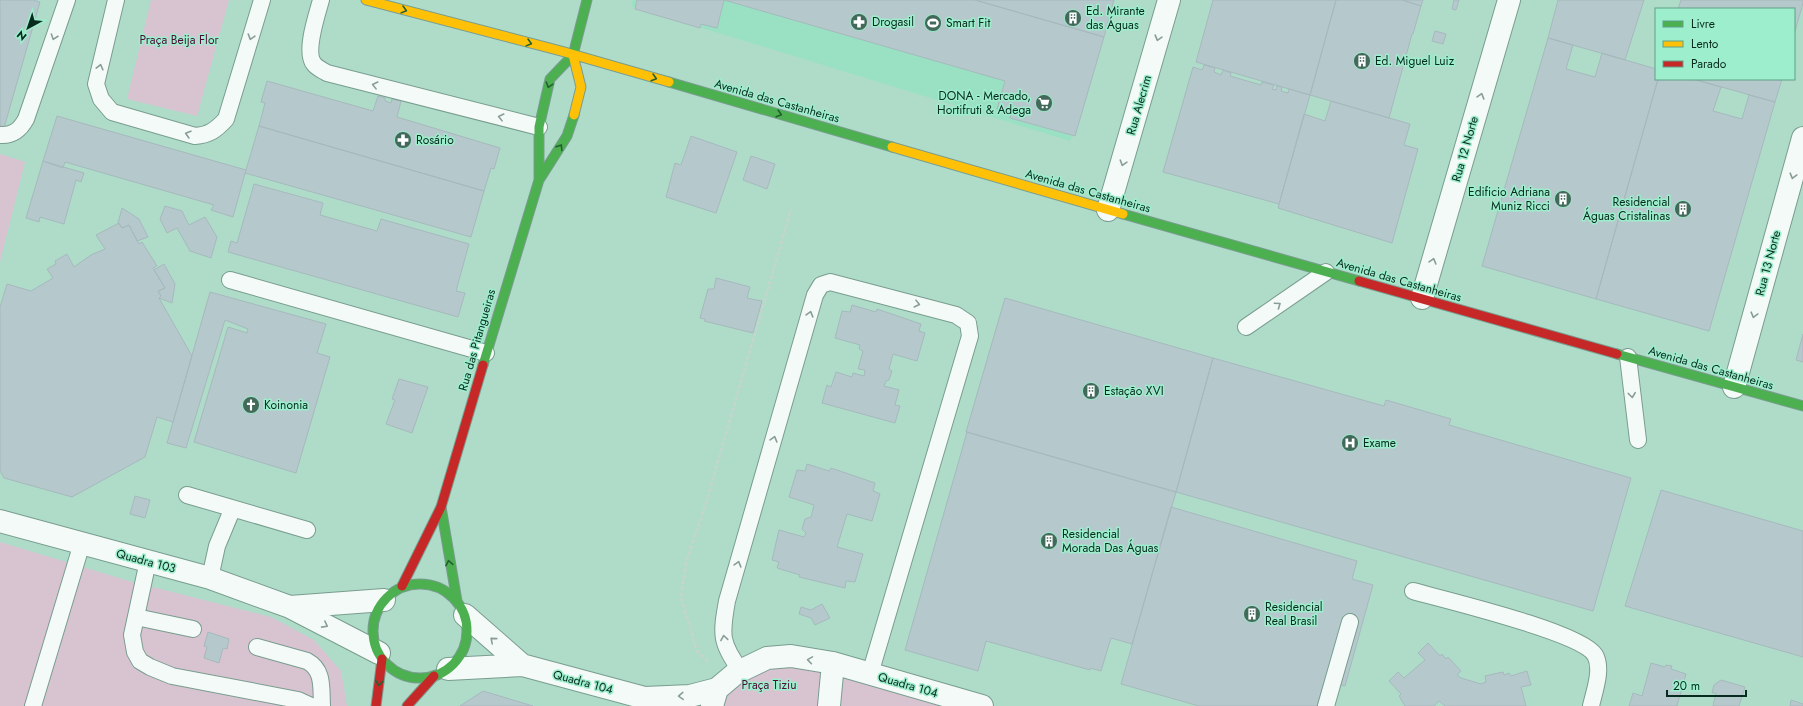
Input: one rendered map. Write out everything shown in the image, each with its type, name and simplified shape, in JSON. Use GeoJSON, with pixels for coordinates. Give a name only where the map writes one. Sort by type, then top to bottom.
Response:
{"type":"FeatureCollection","features":[{"type":"Feature","properties":{"kind":"main road","name":"Avenida das Castanheiras"},"geometry":{"type":"LineString","coordinates":[[366,0],[573,55],[1108,210],[1803,406]]}},
{"type":"Feature","properties":{"kind":"main road","name":"Rua das Pitangueiras"},"geometry":{"type":"LineString","coordinates":[[402,586],[441,507],[539,180],[567,136],[573,121],[581,88],[573,55],[587,0]]}},
{"type":"Feature","properties":{"kind":"main road","name":"Rua das Pitangueiras"},"geometry":{"type":"LineString","coordinates":[[539,180],[539,127],[550,79],[573,55]]}},
{"type":"Feature","properties":{"kind":"main road","name":"Rua das Pitangueiras"},"geometry":{"type":"LineString","coordinates":[[441,507],[449,560],[461,608]]}},
{"type":"Feature","properties":{"kind":"main road"},"geometry":{"type":"LineString","coordinates":[[407,706],[441,673],[458,659],[465,645],[467,630],[461,608],[446,591],[432,585],[417,583],[402,586],[389,594],[384,600],[374,619],[372,633],[375,647],[380,656],[392,668],[404,676],[419,678],[441,673]]}},
{"type":"Feature","properties":{"kind":"main road"},"geometry":{"type":"LineString","coordinates":[[376,706],[380,656]]}},
{"type":"Feature","properties":{"kind":"street","name":"Rua Alecrim"},"geometry":{"type":"LineString","coordinates":[[1108,210],[1168,0]]}},
{"type":"Feature","properties":{"kind":"street","name":"Rua 12 Norte"},"geometry":{"type":"LineString","coordinates":[[1422,298],[1509,0]]}},
{"type":"Feature","properties":{"kind":"street","name":"Rua 13 Norte"},"geometry":{"type":"LineString","coordinates":[[1734,387],[1803,138]]}},
{"type":"Feature","properties":{"kind":"street","name":"Quadra 103"},"geometry":{"type":"LineString","coordinates":[[0,521],[210,578],[290,607],[380,656]]}},
{"type":"Feature","properties":{"kind":"street","name":"Quadra 103"},"geometry":{"type":"LineString","coordinates":[[290,607],[384,600]]}},
{"type":"Feature","properties":{"kind":"street","name":"Quadra 104"},"geometry":{"type":"LineString","coordinates":[[461,608],[522,665]]}},
{"type":"Feature","properties":{"kind":"street","name":"Quadra 104"},"geometry":{"type":"LineString","coordinates":[[441,673],[522,665],[653,702],[690,696],[724,687],[767,658],[791,656],[833,663],[982,706]]}},
{"type":"Feature","properties":{"kind":"street"},"geometry":{"type":"LineString","coordinates":[[829,706],[833,663]]}},
{"type":"Feature","properties":{"kind":"lane"},"geometry":{"type":"LineString","coordinates":[[0,135],[12,134],[23,125],[26,119],[67,0]]}},
{"type":"Feature","properties":{"kind":"lane"},"geometry":{"type":"LineString","coordinates":[[116,0],[96,84],[100,100],[112,112],[195,136],[205,135],[216,130],[226,119],[262,0]]}},
{"type":"Feature","properties":{"kind":"lane"},"geometry":{"type":"LineString","coordinates":[[321,0],[310,46],[310,56],[313,63],[318,68],[327,73],[539,127]]}},
{"type":"Feature","properties":{"kind":"lane"},"geometry":{"type":"LineString","coordinates":[[1246,327],[1326,272]]}},
{"type":"Feature","properties":{"kind":"lane"},"geometry":{"type":"LineString","coordinates":[[230,280],[486,353]]}},
{"type":"Feature","properties":{"kind":"lane"},"geometry":{"type":"LineString","coordinates":[[724,687],[730,657],[723,641],[723,624],[727,601],[815,295],[821,285],[830,282],[956,314],[968,323],[970,336],[870,674]]}},
{"type":"Feature","properties":{"kind":"lane"},"geometry":{"type":"LineString","coordinates":[[1628,357],[1638,440]]}},
{"type":"Feature","properties":{"kind":"lane"},"geometry":{"type":"LineString","coordinates":[[187,495],[232,510],[307,530]]}},
{"type":"Feature","properties":{"kind":"lane"},"geometry":{"type":"LineString","coordinates":[[210,578],[217,546],[232,510]]}},
{"type":"Feature","properties":{"kind":"lane"},"geometry":{"type":"LineString","coordinates":[[33,706],[82,543]]}},
{"type":"Feature","properties":{"kind":"lane"},"geometry":{"type":"LineString","coordinates":[[148,561],[132,635],[135,652],[140,661],[172,676],[298,700],[311,706]]}},
{"type":"Feature","properties":{"kind":"lane"},"geometry":{"type":"LineString","coordinates":[[1413,591],[1567,636],[1590,650],[1595,656],[1598,669],[1591,706]]}},
{"type":"Feature","properties":{"kind":"lane"},"geometry":{"type":"LineString","coordinates":[[136,617],[192,629]]}},
{"type":"Feature","properties":{"kind":"lane"},"geometry":{"type":"LineString","coordinates":[[1326,706],[1350,622]]}},
{"type":"Feature","properties":{"kind":"lane"},"geometry":{"type":"LineString","coordinates":[[258,647],[314,664],[321,678],[322,706]]}},
{"type":"Feature","properties":{"kind":"path"},"geometry":{"type":"LineString","coordinates":[[724,687],[697,650],[681,597],[686,563],[706,503],[791,209]]}},
{"type":"Feature","properties":{"kind":"shaded area"},"geometry":{"type":"Polygon","coordinates":[[[633,0],[948,0],[1099,45],[1070,141],[631,6],[633,0]]]}},
{"type":"Feature","properties":{"kind":"green space","name":"Praça Beija Flor"},"geometry":{"type":"Polygon","coordinates":[[[151,0],[229,0],[197,116],[127,99],[151,0]]]}},
{"type":"Feature","properties":{"kind":"green space"},"geometry":{"type":"Polygon","coordinates":[[[0,154],[25,162],[0,262],[0,154]]]}},
{"type":"Feature","properties":{"kind":"green space"},"geometry":{"type":"Polygon","coordinates":[[[0,542],[129,581],[271,617],[314,640],[341,671],[347,706],[0,706],[0,542]]]}},
{"type":"Feature","properties":{"kind":"green space","name":"Praça Tiziu"},"geometry":{"type":"Polygon","coordinates":[[[764,663],[823,670],[945,706],[718,706],[733,680],[764,663]]]}},
{"type":"Feature","properties":{"kind":"building"},"geometry":{"type":"Polygon","coordinates":[[[0,0],[33,0],[40,2],[4,128],[0,127],[0,0]]]}},
{"type":"Feature","properties":{"kind":"building"},"geometry":{"type":"Polygon","coordinates":[[[637,0],[724,0],[717,28],[701,24],[700,28],[635,9],[637,0]]]}},
{"type":"Feature","properties":{"kind":"building"},"geometry":{"type":"Polygon","coordinates":[[[724,0],[975,0],[1104,37],[1075,136],[1010,118],[1011,112],[997,109],[1005,81],[724,0]]]}},
{"type":"Feature","properties":{"kind":"building","name":"Ed. Mirante das Águas"},"geometry":{"type":"Polygon","coordinates":[[[975,0],[1114,0],[1104,37],[975,0]]]}},
{"type":"Feature","properties":{"kind":"building"},"geometry":{"type":"Polygon","coordinates":[[[1213,0],[1336,0],[1310,95],[1196,62],[1213,0]]]}},
{"type":"Feature","properties":{"kind":"building","name":"Ed. Miguel Luiz"},"geometry":{"type":"Polygon","coordinates":[[[1336,0],[1402,0],[1421,6],[1389,118],[1310,95],[1336,0]]]}},
{"type":"Feature","properties":{"kind":"building"},"geometry":{"type":"Polygon","coordinates":[[[1402,0],[1423,0],[1421,6],[1402,0]]]}},
{"type":"Feature","properties":{"kind":"building"},"geometry":{"type":"Polygon","coordinates":[[[1454,0],[1459,0],[1456,10],[1452,9],[1454,0]]]}},
{"type":"Feature","properties":{"kind":"building"},"geometry":{"type":"Polygon","coordinates":[[[1558,0],[1644,0],[1625,60],[1548,38],[1558,0]]]}},
{"type":"Feature","properties":{"kind":"building"},"geometry":{"type":"Polygon","coordinates":[[[1681,0],[1803,0],[1795,31],[1795,8],[1678,8],[1681,0]]]}},
{"type":"Feature","properties":{"kind":"building"},"geometry":{"type":"Polygon","coordinates":[[[1435,31],[1446,34],[1443,44],[1432,41],[1435,31]]]}},
{"type":"Feature","properties":{"kind":"building","name":"Edificio Adriana Muniz Ricci"},"geometry":{"type":"Polygon","coordinates":[[[1548,38],[1573,45],[1566,69],[1595,77],[1602,53],[1655,69],[1655,80],[1658,80],[1596,299],[1482,266],[1548,38]]]}},
{"type":"Feature","properties":{"kind":"building"},"geometry":{"type":"Polygon","coordinates":[[[1204,65],[1215,68],[1214,72],[1221,75],[1223,70],[1231,73],[1230,76],[1261,85],[1262,82],[1274,85],[1272,89],[1276,90],[1277,86],[1282,87],[1281,91],[1288,93],[1289,89],[1310,95],[1279,204],[1163,172],[1193,67],[1202,70],[1204,65]]]}},
{"type":"Feature","properties":{"kind":"building","name":"Residencial Águas Cristalinas"},"geometry":{"type":"Polygon","coordinates":[[[1658,80],[1696,80],[1721,87],[1713,111],[1742,119],[1749,95],[1775,102],[1709,331],[1596,299],[1658,80]]]}},
{"type":"Feature","properties":{"kind":"building"},"geometry":{"type":"Polygon","coordinates":[[[1697,80],[1782,80],[1775,102],[1697,80]]]}},
{"type":"Feature","properties":{"kind":"building"},"geometry":{"type":"Polygon","coordinates":[[[267,81],[373,111],[378,96],[385,98],[385,101],[391,103],[392,99],[401,101],[397,117],[500,148],[494,169],[491,168],[484,191],[259,126],[265,103],[261,102],[267,81]]]}},
{"type":"Feature","properties":{"kind":"building"},"geometry":{"type":"Polygon","coordinates":[[[1331,101],[1410,124],[1404,145],[1418,149],[1392,243],[1278,208],[1304,114],[1325,121],[1331,101]]]}},
{"type":"Feature","properties":{"kind":"building"},"geometry":{"type":"Polygon","coordinates":[[[57,116],[246,170],[233,217],[211,210],[214,205],[65,162],[63,168],[43,161],[57,116]]]}},
{"type":"Feature","properties":{"kind":"building"},"geometry":{"type":"Polygon","coordinates":[[[259,126],[484,191],[471,237],[245,173],[259,126]]]}},
{"type":"Feature","properties":{"kind":"building"},"geometry":{"type":"Polygon","coordinates":[[[691,136],[737,152],[716,213],[666,197],[675,163],[681,165],[691,136]]]}},
{"type":"Feature","properties":{"kind":"building"},"geometry":{"type":"Polygon","coordinates":[[[751,156],[775,164],[767,189],[743,180],[751,156]]]}},
{"type":"Feature","properties":{"kind":"building"},"geometry":{"type":"Polygon","coordinates":[[[43,161],[84,173],[81,182],[76,180],[64,224],[40,217],[39,222],[26,218],[43,161]]]}},
{"type":"Feature","properties":{"kind":"building"},"geometry":{"type":"Polygon","coordinates":[[[254,184],[323,203],[320,215],[377,231],[381,219],[469,244],[456,291],[465,293],[458,317],[228,252],[231,241],[237,243],[254,184]]]}},
{"type":"Feature","properties":{"kind":"building"},"geometry":{"type":"Polygon","coordinates":[[[165,206],[182,211],[189,225],[205,217],[217,237],[211,258],[190,251],[177,228],[167,233],[160,219],[165,206]]]}},
{"type":"Feature","properties":{"kind":"building"},"geometry":{"type":"Polygon","coordinates":[[[122,208],[139,219],[148,237],[137,241],[129,225],[122,228],[118,223],[122,208]]]}},
{"type":"Feature","properties":{"kind":"building"},"geometry":{"type":"Polygon","coordinates":[[[119,223],[122,228],[129,225],[139,244],[142,242],[157,266],[153,268],[165,288],[158,291],[161,296],[159,298],[192,356],[173,422],[157,417],[145,457],[72,497],[4,478],[0,471],[0,307],[7,284],[31,291],[53,278],[47,269],[56,264],[55,261],[67,254],[74,267],[91,255],[105,249],[96,235],[119,223]]]}},
{"type":"Feature","properties":{"kind":"building"},"geometry":{"type":"Polygon","coordinates":[[[164,264],[175,284],[172,303],[159,298],[161,296],[158,291],[165,288],[154,270],[164,264]]]}},
{"type":"Feature","properties":{"kind":"building"},"geometry":{"type":"Polygon","coordinates":[[[716,278],[750,287],[747,298],[762,301],[753,333],[704,321],[705,319],[700,318],[708,289],[714,289],[716,278]]]}},
{"type":"Feature","properties":{"kind":"building"},"geometry":{"type":"Polygon","coordinates":[[[210,292],[326,324],[317,353],[330,357],[296,473],[194,442],[228,327],[247,333],[248,329],[225,320],[186,448],[167,443],[210,292]]]}},
{"type":"Feature","properties":{"kind":"building","name":"Estação XVI"},"geometry":{"type":"Polygon","coordinates":[[[1005,298],[1213,358],[1176,492],[966,432],[1005,298]]]}},
{"type":"Feature","properties":{"kind":"building"},"geometry":{"type":"Polygon","coordinates":[[[852,305],[876,312],[877,309],[921,324],[919,331],[925,333],[917,361],[893,354],[889,369],[892,371],[889,380],[886,381],[884,386],[899,390],[895,405],[900,406],[895,423],[822,403],[827,385],[831,387],[836,372],[852,377],[853,373],[864,376],[865,370],[858,369],[863,351],[859,349],[860,345],[835,338],[842,311],[850,312],[852,305]]]}},
{"type":"Feature","properties":{"kind":"building"},"geometry":{"type":"Polygon","coordinates":[[[1803,334],[1803,362],[1796,360],[1803,334]]]}},
{"type":"Feature","properties":{"kind":"building"},"geometry":{"type":"Polygon","coordinates":[[[1213,358],[1384,406],[1386,400],[1451,419],[1449,425],[1631,478],[1593,611],[1176,492],[1213,358]]]}},
{"type":"Feature","properties":{"kind":"building"},"geometry":{"type":"Polygon","coordinates":[[[399,379],[428,387],[412,433],[386,424],[395,400],[392,399],[399,379]]]}},
{"type":"Feature","properties":{"kind":"building","name":"Residencial Morada Das Águas"},"geometry":{"type":"Polygon","coordinates":[[[967,432],[1176,492],[1132,644],[1111,638],[1101,671],[1090,668],[1090,670],[986,641],[978,671],[905,650],[967,432]]]}},
{"type":"Feature","properties":{"kind":"building"},"geometry":{"type":"Polygon","coordinates":[[[807,464],[829,471],[831,468],[875,483],[873,491],[880,494],[872,521],[847,514],[837,547],[863,554],[855,582],[846,581],[845,588],[799,577],[800,575],[777,568],[779,562],[772,560],[779,530],[804,537],[806,533],[802,529],[805,519],[811,517],[814,505],[789,497],[797,470],[805,471],[807,464]]]}},
{"type":"Feature","properties":{"kind":"building"},"geometry":{"type":"Polygon","coordinates":[[[1661,490],[1803,531],[1803,657],[1625,606],[1661,490]]]}},
{"type":"Feature","properties":{"kind":"building"},"geometry":{"type":"Polygon","coordinates":[[[135,496],[150,500],[145,518],[130,514],[135,496]]]}},
{"type":"Feature","properties":{"kind":"building","name":"Residencial Real Brasil"},"geometry":{"type":"Polygon","coordinates":[[[1171,507],[1357,561],[1352,579],[1373,585],[1345,686],[1325,680],[1317,706],[1199,706],[1121,684],[1171,507]]]}},
{"type":"Feature","properties":{"kind":"building"},"geometry":{"type":"Polygon","coordinates":[[[822,604],[830,618],[815,625],[811,618],[799,614],[801,607],[811,610],[822,604]]]}},
{"type":"Feature","properties":{"kind":"building"},"geometry":{"type":"Polygon","coordinates":[[[208,632],[229,639],[227,649],[223,648],[219,663],[204,658],[207,647],[204,646],[208,632]]]}},
{"type":"Feature","properties":{"kind":"building"},"geometry":{"type":"Polygon","coordinates":[[[1428,643],[1440,656],[1442,654],[1446,659],[1448,657],[1461,671],[1457,675],[1461,678],[1481,684],[1486,682],[1485,676],[1503,672],[1504,675],[1509,673],[1511,676],[1527,671],[1531,685],[1521,687],[1526,706],[1445,706],[1439,701],[1434,706],[1405,706],[1399,696],[1401,694],[1389,681],[1398,672],[1404,678],[1425,660],[1418,653],[1428,643]]]}},
{"type":"Feature","properties":{"kind":"building"},"geometry":{"type":"Polygon","coordinates":[[[1651,663],[1665,667],[1666,665],[1672,666],[1671,669],[1686,674],[1677,706],[1629,706],[1633,693],[1642,696],[1651,663]]]}},
{"type":"Feature","properties":{"kind":"building"},"geometry":{"type":"Polygon","coordinates":[[[1721,680],[1745,687],[1739,706],[1713,706],[1716,693],[1712,693],[1714,685],[1721,680]]]}},
{"type":"Feature","properties":{"kind":"building"},"geometry":{"type":"Polygon","coordinates":[[[483,691],[533,706],[460,706],[483,691]]]}},
{"type":"Feature","properties":{"kind":"building"},"geometry":{"type":"Polygon","coordinates":[[[1791,700],[1803,704],[1803,706],[1790,706],[1791,700]]]}},
{"type":"Feature","properties":{"kind":"traffic: fast"},"geometry":{"type":"LineString","coordinates":[[539,180],[539,127],[550,79],[573,55],[587,0]]}},
{"type":"Feature","properties":{"kind":"traffic: fast"},"geometry":{"type":"LineString","coordinates":[[669,82],[892,147]]}},
{"type":"Feature","properties":{"kind":"traffic: fast"},"geometry":{"type":"LineString","coordinates":[[483,365],[539,180],[567,136],[574,115]]}},
{"type":"Feature","properties":{"kind":"traffic: fast"},"geometry":{"type":"LineString","coordinates":[[1123,214],[1359,281]]}},
{"type":"Feature","properties":{"kind":"traffic: fast"},"geometry":{"type":"LineString","coordinates":[[1617,354],[1803,406]]}},
{"type":"Feature","properties":{"kind":"traffic: fast"},"geometry":{"type":"LineString","coordinates":[[441,507],[457,601]]}},
{"type":"Feature","properties":{"kind":"traffic: fast"},"geometry":{"type":"LineString","coordinates":[[420,584],[438,587],[453,598],[464,613],[467,631],[464,649],[453,664],[438,675],[420,678],[402,675],[387,664],[376,649],[373,631],[376,613],[387,598],[402,587],[420,584]]}},
{"type":"Feature","properties":{"kind":"traffic: slow"},"geometry":{"type":"LineString","coordinates":[[366,0],[561,51],[669,82]]}},
{"type":"Feature","properties":{"kind":"traffic: slow"},"geometry":{"type":"LineString","coordinates":[[573,55],[581,87],[574,115]]}},
{"type":"Feature","properties":{"kind":"traffic: slow"},"geometry":{"type":"LineString","coordinates":[[892,147],[1123,214]]}},
{"type":"Feature","properties":{"kind":"traffic: jam"},"geometry":{"type":"LineString","coordinates":[[1359,281],[1617,354]]}},
{"type":"Feature","properties":{"kind":"traffic: jam"},"geometry":{"type":"LineString","coordinates":[[402,586],[441,507],[483,365]]}},
{"type":"Feature","properties":{"kind":"traffic: jam"},"geometry":{"type":"LineString","coordinates":[[376,706],[382,659]]}},
{"type":"Feature","properties":{"kind":"traffic: jam"},"geometry":{"type":"LineString","coordinates":[[407,706],[434,676]]}},
{"type":"Feature","properties":{"kind":"place","name":"Ed. Mirante das Águas"},"geometry":{"type":"Point","coordinates":[1073,18]}},
{"type":"Feature","properties":{"kind":"place","name":"Drogasil"},"geometry":{"type":"Point","coordinates":[859,22]}},
{"type":"Feature","properties":{"kind":"place","name":"Smart Fit"},"geometry":{"type":"Point","coordinates":[933,23]}},
{"type":"Feature","properties":{"kind":"place","name":"Ed. Miguel Luiz"},"geometry":{"type":"Point","coordinates":[1362,61]}},
{"type":"Feature","properties":{"kind":"place","name":"DONA - Mercado, Hortifruti & Adega"},"geometry":{"type":"Point","coordinates":[1044,103]}},
{"type":"Feature","properties":{"kind":"place","name":"Rosário"},"geometry":{"type":"Point","coordinates":[403,140]}},
{"type":"Feature","properties":{"kind":"place","name":"Edificio Adriana Muniz Ricci"},"geometry":{"type":"Point","coordinates":[1563,199]}},
{"type":"Feature","properties":{"kind":"place","name":"Residencial Águas Cristalinas"},"geometry":{"type":"Point","coordinates":[1683,209]}},
{"type":"Feature","properties":{"kind":"place","name":"Estação XVI"},"geometry":{"type":"Point","coordinates":[1091,391]}},
{"type":"Feature","properties":{"kind":"place","name":"Koinonia"},"geometry":{"type":"Point","coordinates":[251,405]}},
{"type":"Feature","properties":{"kind":"place","name":"Exame"},"geometry":{"type":"Point","coordinates":[1350,443]}},
{"type":"Feature","properties":{"kind":"place","name":"Residencial Morada Das Águas"},"geometry":{"type":"Point","coordinates":[1049,541]}},
{"type":"Feature","properties":{"kind":"place","name":"Residencial Real Brasil"},"geometry":{"type":"Point","coordinates":[1252,614]}}]}
